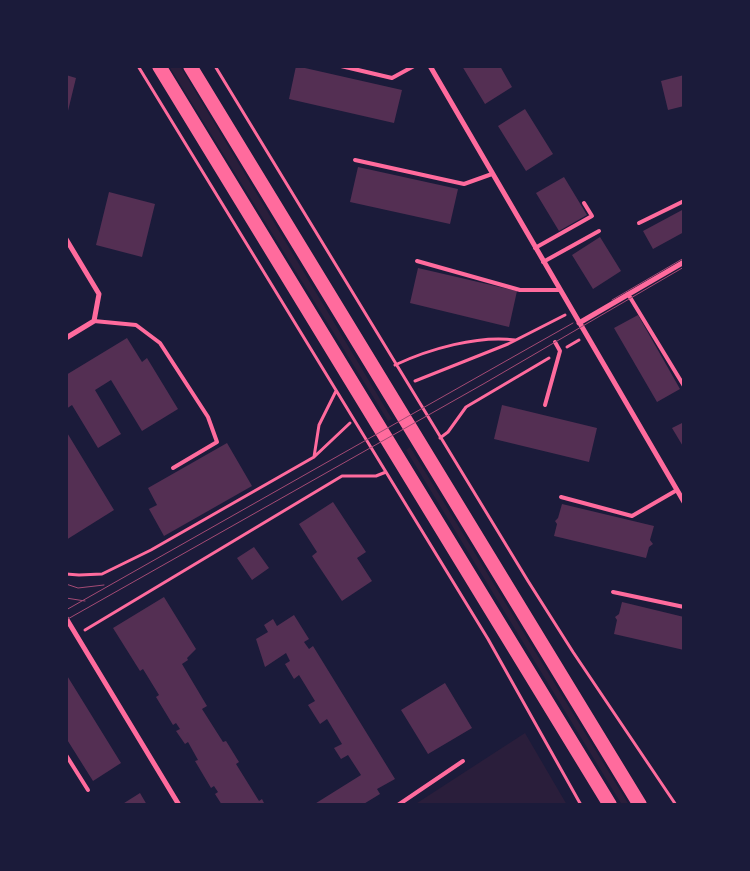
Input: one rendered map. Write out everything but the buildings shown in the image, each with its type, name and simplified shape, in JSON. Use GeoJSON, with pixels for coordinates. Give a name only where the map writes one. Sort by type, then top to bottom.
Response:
{"type":"FeatureCollection","features":[{"type":"Feature","properties":{"kind":"highway"},"geometry":{"type":"LineString","coordinates":[[159,66],[610,805]]}},
{"type":"Feature","properties":{"kind":"highway"},"geometry":{"type":"LineString","coordinates":[[190,66],[640,805]]}},
{"type":"Feature","properties":{"kind":"street"},"geometry":{"type":"LineString","coordinates":[[430,66],[684,502]]}},
{"type":"Feature","properties":{"kind":"street"},"geometry":{"type":"LineString","coordinates":[[66,239],[99,294],[94,321],[66,338]]}},
{"type":"Feature","properties":{"kind":"street"},"geometry":{"type":"LineString","coordinates":[[579,323],[684,262]]}},
{"type":"Feature","properties":{"kind":"street"},"geometry":{"type":"LineString","coordinates":[[66,618],[179,805]]}},
{"type":"Feature","properties":{"kind":"lane"},"geometry":{"type":"LineString","coordinates":[[341,66],[392,78],[414,66]]}},
{"type":"Feature","properties":{"kind":"lane"},"geometry":{"type":"LineString","coordinates":[[355,160],[464,184],[492,174]]}},
{"type":"Feature","properties":{"kind":"lane"},"geometry":{"type":"LineString","coordinates":[[639,223],[684,200]]}},
{"type":"Feature","properties":{"kind":"lane"},"geometry":{"type":"LineString","coordinates":[[535,248],[592,216],[584,203]]}},
{"type":"Feature","properties":{"kind":"lane"},"geometry":{"type":"LineString","coordinates":[[544,262],[599,231]]}},
{"type":"Feature","properties":{"kind":"lane"},"geometry":{"type":"LineString","coordinates":[[417,261],[520,290],[560,290]]}},
{"type":"Feature","properties":{"kind":"lane"},"geometry":{"type":"LineString","coordinates":[[628,294],[684,386]]}},
{"type":"Feature","properties":{"kind":"lane"},"geometry":{"type":"LineString","coordinates":[[94,321],[136,325],[160,343],[208,418],[216,442],[174,468]]}},
{"type":"Feature","properties":{"kind":"lane"},"geometry":{"type":"LineString","coordinates":[[545,405],[560,351],[555,342]]}},
{"type":"Feature","properties":{"kind":"lane"},"geometry":{"type":"LineString","coordinates":[[561,497],[632,516],[677,490]]}},
{"type":"Feature","properties":{"kind":"lane"},"geometry":{"type":"LineString","coordinates":[[613,592],[684,607]]}},
{"type":"Feature","properties":{"kind":"lane"},"geometry":{"type":"LineString","coordinates":[[66,755],[88,790]]}},
{"type":"Feature","properties":{"kind":"lane"},"geometry":{"type":"LineString","coordinates":[[398,805],[463,761]]}},
{"type":"Feature","properties":{"kind":"path"},"geometry":{"type":"LineString","coordinates":[[138,66],[488,639],[581,805]]}},
{"type":"Feature","properties":{"kind":"path"},"geometry":{"type":"LineString","coordinates":[[215,66],[395,365],[573,652],[676,805]]}},
{"type":"Feature","properties":{"kind":"path"},"geometry":{"type":"LineString","coordinates":[[415,381],[516,340],[571,311]]}},
{"type":"Feature","properties":{"kind":"path"},"geometry":{"type":"LineString","coordinates":[[440,438],[448,432],[466,407],[586,336]]}},
{"type":"Feature","properties":{"kind":"path"},"geometry":{"type":"LineString","coordinates":[[395,365],[411,358],[481,339],[516,340]]}},
{"type":"Feature","properties":{"kind":"path"},"geometry":{"type":"LineString","coordinates":[[314,457],[319,425],[336,391]]}},
{"type":"Feature","properties":{"kind":"path"},"geometry":{"type":"LineString","coordinates":[[66,574],[79,576],[102,574],[151,550],[314,457],[350,423]]}},
{"type":"Feature","properties":{"kind":"path"},"geometry":{"type":"LineString","coordinates":[[76,635],[342,476],[376,476],[386,472]]}},
{"type":"Feature","properties":{"kind":"shaded area"},"geometry":{"type":"Polygon","coordinates":[[[169,66],[180,66],[392,419],[388,421],[169,66]]]}},
{"type":"Feature","properties":{"kind":"shaded area"},"geometry":{"type":"Polygon","coordinates":[[[410,447],[629,805],[622,805],[406,450],[410,447]]]}},
{"type":"Feature","properties":{"kind":"shaded area"},"geometry":{"type":"Polygon","coordinates":[[[525,733],[567,805],[414,805],[525,733]]]}},
{"type":"Feature","properties":{"kind":"tram line"},"geometry":{"type":"LineString","coordinates":[[612,300],[684,258]]}},
{"type":"Feature","properties":{"kind":"tram line"},"geometry":{"type":"LineString","coordinates":[[66,620],[485,383],[684,267]]}},
{"type":"Feature","properties":{"kind":"tram line"},"geometry":{"type":"LineString","coordinates":[[66,610],[573,323]]}},
{"type":"Feature","properties":{"kind":"tram line"},"geometry":{"type":"LineString","coordinates":[[66,584],[78,588],[104,585]]}},
{"type":"Feature","properties":{"kind":"tram line"},"geometry":{"type":"LineString","coordinates":[[66,598],[85,601]]}}]}
